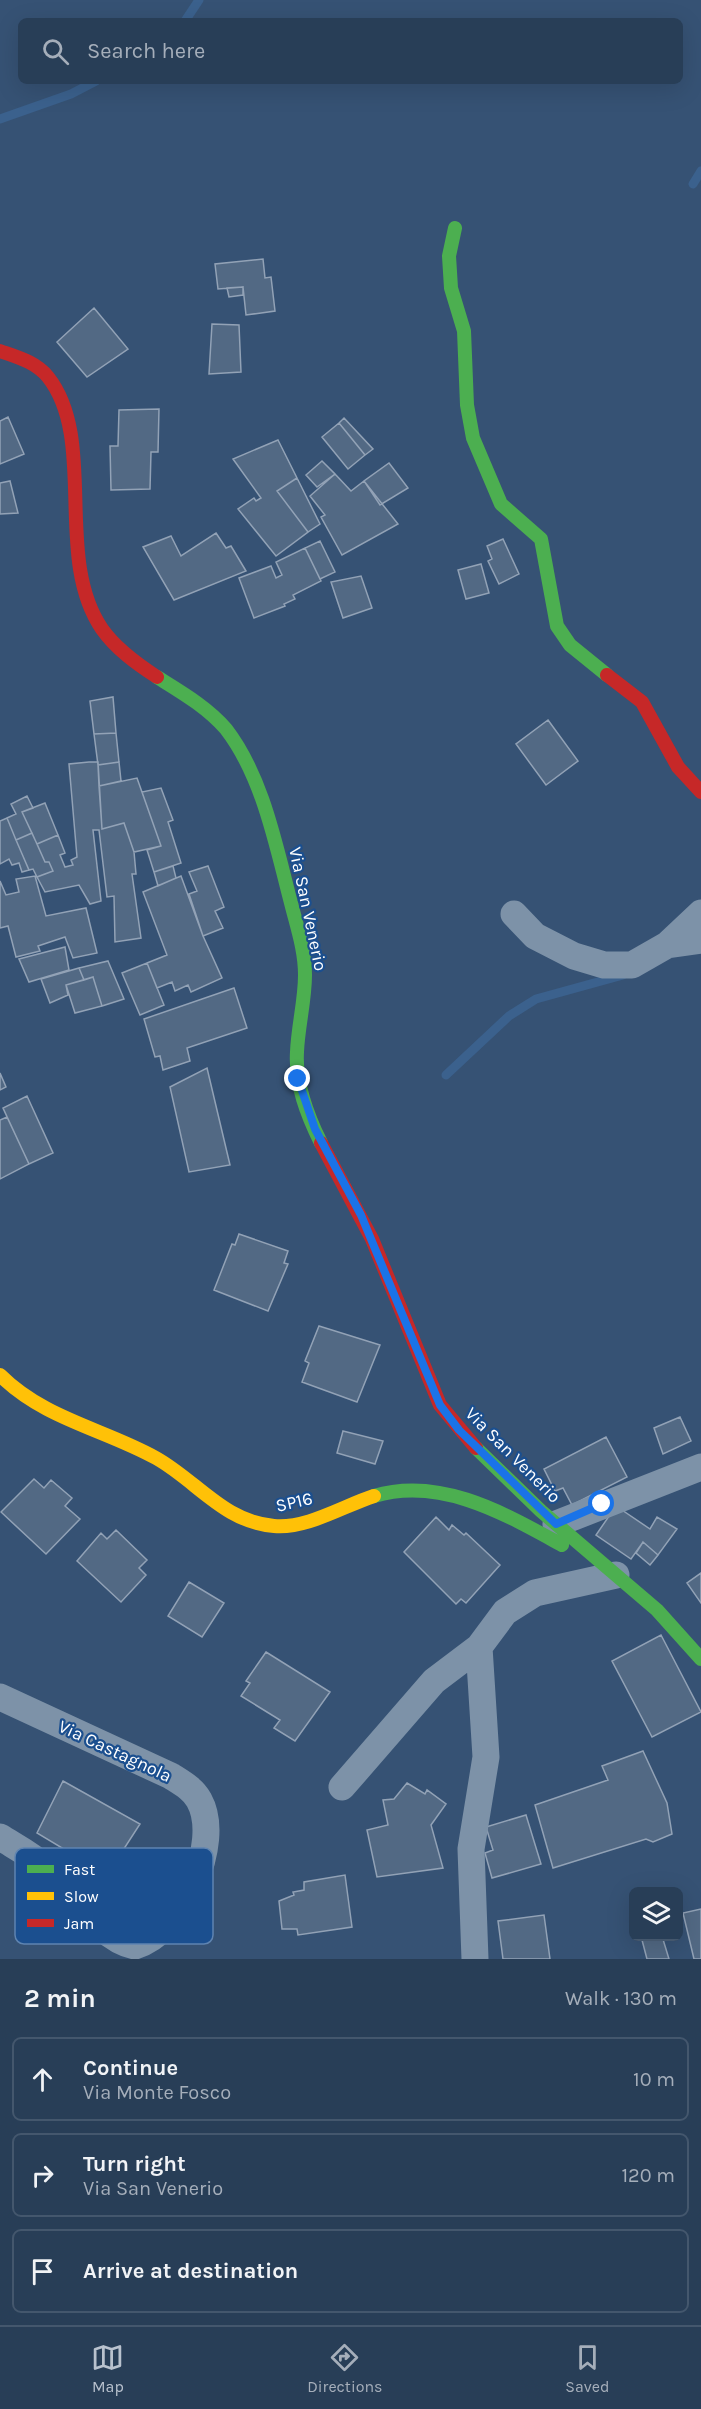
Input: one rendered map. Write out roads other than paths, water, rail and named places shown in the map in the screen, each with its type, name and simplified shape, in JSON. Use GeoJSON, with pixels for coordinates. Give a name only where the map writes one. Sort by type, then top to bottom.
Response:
{"type":"FeatureCollection","features":[{"type":"Feature","properties":{"kind":"street"},"geometry":{"type":"LineString","coordinates":[[455,228],[449,256],[451,288],[464,331],[467,405],[473,438],[486,471],[501,504],[541,539],[557,626],[570,645],[642,702],[678,767],[701,792]]}},
{"type":"Feature","properties":{"kind":"street","name":"Via San Venerio"},"geometry":{"type":"LineString","coordinates":[[0,351],[21,357],[38,368],[51,380],[62,398],[70,429],[76,529],[92,607],[105,634],[136,663],[212,715],[237,742],[253,780],[272,829],[305,968],[306,999],[297,1053],[298,1079],[315,1129],[361,1215],[440,1405],[459,1430],[556,1524],[674,1623],[701,1659]]}},
{"type":"Feature","properties":{"kind":"street"},"geometry":{"type":"LineString","coordinates":[[514,914],[535,936],[574,956],[604,965],[632,965],[667,945],[701,913]]}},
{"type":"Feature","properties":{"kind":"street"},"geometry":{"type":"LineString","coordinates":[[667,945],[701,940]]}},
{"type":"Feature","properties":{"kind":"street","name":"SP16"},"geometry":{"type":"LineString","coordinates":[[0,1375],[29,1400],[126,1442],[160,1460],[231,1515],[251,1523],[277,1526],[299,1522],[390,1492],[427,1490],[464,1497],[497,1510],[616,1575]]}},
{"type":"Feature","properties":{"kind":"street"},"geometry":{"type":"LineString","coordinates":[[556,1524],[701,1467]]}},
{"type":"Feature","properties":{"kind":"street"},"geometry":{"type":"LineString","coordinates":[[342,1787],[434,1681],[479,1647],[506,1612],[535,1593],[616,1575]]}},
{"type":"Feature","properties":{"kind":"street"},"geometry":{"type":"LineString","coordinates":[[475,1959],[471,1849],[486,1757],[479,1647]]}},
{"type":"Feature","properties":{"kind":"street","name":"Via Castagnola"},"geometry":{"type":"LineString","coordinates":[[0,1697],[171,1776],[193,1790],[206,1818],[202,1848]]}},
{"type":"Feature","properties":{"kind":"street","name":"Via Castagnola"},"geometry":{"type":"LineString","coordinates":[[0,1837],[16,1848]]}},
{"type":"Feature","properties":{"kind":"waterway"},"geometry":{"type":"LineString","coordinates":[[187,18],[199,0]]}},
{"type":"Feature","properties":{"kind":"waterway"},"geometry":{"type":"LineString","coordinates":[[0,119],[71,94],[90,84]]}},
{"type":"Feature","properties":{"kind":"waterway"},"geometry":{"type":"LineString","coordinates":[[693,184],[701,171]]}},
{"type":"Feature","properties":{"kind":"waterway"},"geometry":{"type":"LineString","coordinates":[[446,1075],[509,1016],[536,999],[623,975]]}}]}
